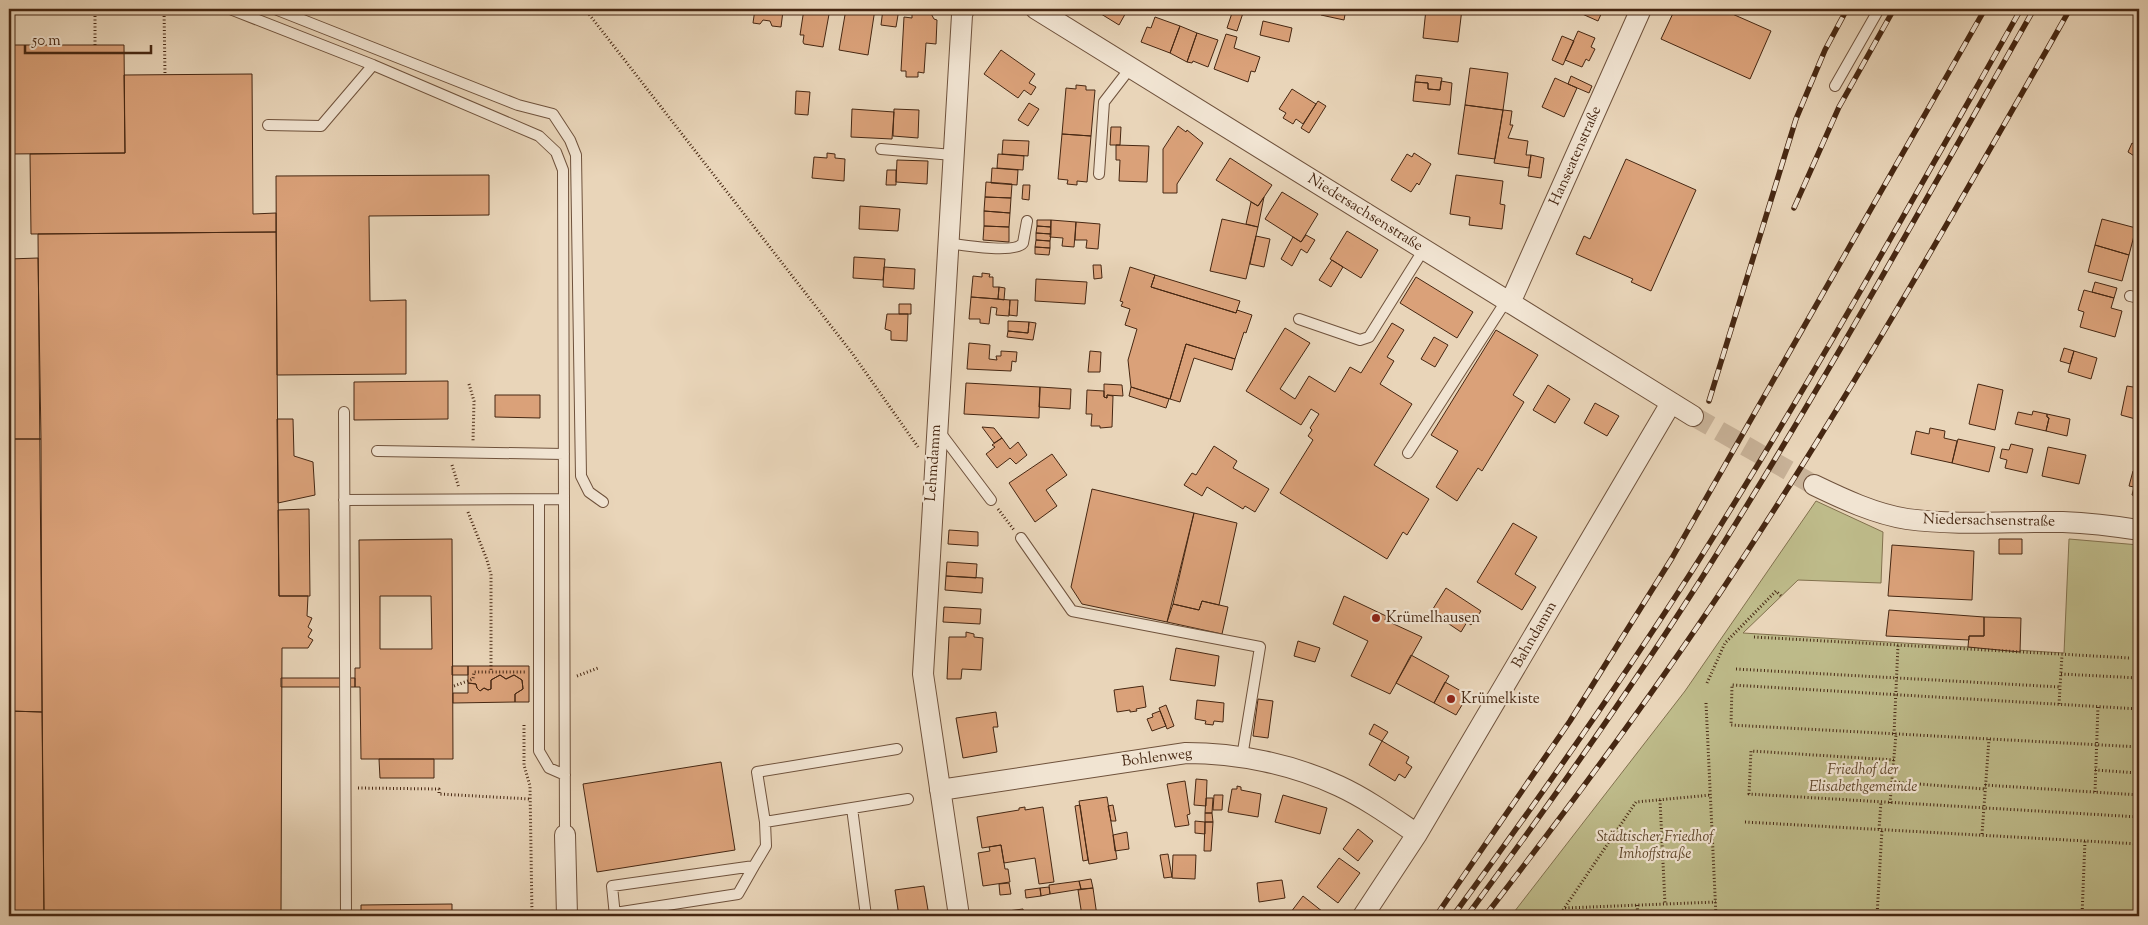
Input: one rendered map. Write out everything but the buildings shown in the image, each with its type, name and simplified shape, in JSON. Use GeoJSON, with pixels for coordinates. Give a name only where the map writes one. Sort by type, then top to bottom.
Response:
{"type":"FeatureCollection","features":[{"type":"Feature","properties":{"kind":"street","name":"Lehmdamm"},"geometry":{"type":"LineString","coordinates":[[959,916],[923,674],[953,155],[962,15],[964,9]]}},
{"type":"Feature","properties":{"kind":"street","name":"Niedersachsenstraße"},"geometry":{"type":"LineString","coordinates":[[1036,9],[1693,416]]}},
{"type":"Feature","properties":{"kind":"street","name":"Hanseatenstraße"},"geometry":{"type":"LineString","coordinates":[[1508,302],[1641,9]]}},
{"type":"Feature","properties":{"kind":"street","name":"Bahndamm"},"geometry":{"type":"LineString","coordinates":[[1363,916],[1417,834],[1671,403]]}},
{"type":"Feature","properties":{"kind":"street","name":"Niedersachsenstraße"},"geometry":{"type":"LineString","coordinates":[[1814,485],[1872,509],[1905,518],[1940,522],[2064,522],[2139,530]]}},
{"type":"Feature","properties":{"kind":"street","name":"Bohlenweg"},"geometry":{"type":"LineString","coordinates":[[940,790],[1186,753],[1208,753],[1242,757],[1312,775],[1340,786],[1417,834]]}},
{"type":"Feature","properties":{"kind":"street"},"geometry":{"type":"LineString","coordinates":[[565,835],[567,916]]}},
{"type":"Feature","properties":{"kind":"lane"},"geometry":{"type":"LineString","coordinates":[[230,9],[373,65],[539,136],[556,152],[563,170],[565,835]]}},
{"type":"Feature","properties":{"kind":"lane"},"geometry":{"type":"LineString","coordinates":[[275,9],[518,105],[553,114],[570,140],[576,155],[581,476],[589,492],[603,502]]}},
{"type":"Feature","properties":{"kind":"lane"},"geometry":{"type":"LineString","coordinates":[[1835,86],[1879,9]]}},
{"type":"Feature","properties":{"kind":"lane"},"geometry":{"type":"LineString","coordinates":[[268,125],[321,126],[373,65]]}},
{"type":"Feature","properties":{"kind":"lane"},"geometry":{"type":"LineString","coordinates":[[1099,174],[1104,102],[1131,67]]}},
{"type":"Feature","properties":{"kind":"lane"},"geometry":{"type":"LineString","coordinates":[[881,149],[953,155]]}},
{"type":"Feature","properties":{"kind":"lane"},"geometry":{"type":"LineString","coordinates":[[948,243],[1007,248],[1018,247],[1023,243],[1027,221]]}},
{"type":"Feature","properties":{"kind":"lane"},"geometry":{"type":"LineString","coordinates":[[1299,319],[1360,340],[1369,337],[1424,249]]}},
{"type":"Feature","properties":{"kind":"lane"},"geometry":{"type":"LineString","coordinates":[[1408,453],[1508,302]]}},
{"type":"Feature","properties":{"kind":"lane"},"geometry":{"type":"LineString","coordinates":[[344,412],[346,916]]}},
{"type":"Feature","properties":{"kind":"lane"},"geometry":{"type":"LineString","coordinates":[[937,429],[991,500]]}},
{"type":"Feature","properties":{"kind":"lane"},"geometry":{"type":"LineString","coordinates":[[377,451],[564,454]]}},
{"type":"Feature","properties":{"kind":"lane"},"geometry":{"type":"LineString","coordinates":[[344,500],[564,500]]}},
{"type":"Feature","properties":{"kind":"lane"},"geometry":{"type":"LineString","coordinates":[[539,500],[538,751],[549,768],[565,775]]}},
{"type":"Feature","properties":{"kind":"lane"},"geometry":{"type":"LineString","coordinates":[[1021,538],[1072,611],[1260,647],[1242,757]]}},
{"type":"Feature","properties":{"kind":"lane"},"geometry":{"type":"LineString","coordinates":[[754,866],[612,886],[615,915],[738,894],[766,846],[765,822],[757,772],[897,749]]}},
{"type":"Feature","properties":{"kind":"lane"},"geometry":{"type":"LineString","coordinates":[[765,822],[908,799]]}},
{"type":"Feature","properties":{"kind":"lane"},"geometry":{"type":"LineString","coordinates":[[852,808],[866,916]]}},
{"type":"Feature","properties":{"kind":"path"},"geometry":{"type":"LineString","coordinates":[[95,9],[95,45]]}},
{"type":"Feature","properties":{"kind":"path"},"geometry":{"type":"LineString","coordinates":[[164,9],[165,74]]}},
{"type":"Feature","properties":{"kind":"path"},"geometry":{"type":"LineString","coordinates":[[585,9],[852,353],[934,470]]}},
{"type":"Feature","properties":{"kind":"path"},"geometry":{"type":"LineString","coordinates":[[469,384],[474,401],[473,453]]}},
{"type":"Feature","properties":{"kind":"path"},"geometry":{"type":"LineString","coordinates":[[448,452],[463,500],[491,575],[491,671]]}},
{"type":"Feature","properties":{"kind":"path"},"geometry":{"type":"LineString","coordinates":[[991,500],[1021,538]]}},
{"type":"Feature","properties":{"kind":"path"},"geometry":{"type":"LineString","coordinates":[[1706,683],[1725,643],[1732,634],[1776,591],[1781,596]]}},
{"type":"Feature","properties":{"kind":"path"},"geometry":{"type":"LineString","coordinates":[[1754,637],[2130,658]]}},
{"type":"Feature","properties":{"kind":"path"},"geometry":{"type":"LineString","coordinates":[[1890,803],[1894,760],[1898,645]]}},
{"type":"Feature","properties":{"kind":"path"},"geometry":{"type":"LineString","coordinates":[[2059,704],[2062,654]]}},
{"type":"Feature","properties":{"kind":"path"},"geometry":{"type":"LineString","coordinates":[[1736,669],[2060,687]]}},
{"type":"Feature","properties":{"kind":"path"},"geometry":{"type":"LineString","coordinates":[[2061,674],[2139,678]]}},
{"type":"Feature","properties":{"kind":"path"},"geometry":{"type":"LineString","coordinates":[[2139,709],[1732,685],[1731,725],[2139,747]]}},
{"type":"Feature","properties":{"kind":"path"},"geometry":{"type":"LineString","coordinates":[[1706,704],[1716,916]]}},
{"type":"Feature","properties":{"kind":"path"},"geometry":{"type":"LineString","coordinates":[[2095,792],[2098,706]]}},
{"type":"Feature","properties":{"kind":"path"},"geometry":{"type":"LineString","coordinates":[[524,723],[524,765],[530,786],[532,916]]}},
{"type":"Feature","properties":{"kind":"path"},"geometry":{"type":"LineString","coordinates":[[1982,834],[1988,739]]}},
{"type":"Feature","properties":{"kind":"path"},"geometry":{"type":"LineString","coordinates":[[1894,760],[1751,751],[1749,794],[2139,817]]}},
{"type":"Feature","properties":{"kind":"path"},"geometry":{"type":"LineString","coordinates":[[2095,770],[2139,773]]}},
{"type":"Feature","properties":{"kind":"path"},"geometry":{"type":"LineString","coordinates":[[1892,782],[2139,795]]}},
{"type":"Feature","properties":{"kind":"path"},"geometry":{"type":"LineString","coordinates":[[345,788],[439,789],[438,794],[530,799]]}},
{"type":"Feature","properties":{"kind":"path"},"geometry":{"type":"LineString","coordinates":[[1559,916],[1636,802],[1711,795]]}},
{"type":"Feature","properties":{"kind":"path"},"geometry":{"type":"LineString","coordinates":[[1660,800],[1665,904]]}},
{"type":"Feature","properties":{"kind":"path"},"geometry":{"type":"LineString","coordinates":[[1877,916],[1881,802]]}},
{"type":"Feature","properties":{"kind":"path"},"geometry":{"type":"LineString","coordinates":[[1745,822],[2139,844]]}},
{"type":"Feature","properties":{"kind":"path"},"geometry":{"type":"LineString","coordinates":[[2082,916],[2085,840]]}},
{"type":"Feature","properties":{"kind":"path"},"geometry":{"type":"LineString","coordinates":[[1565,908],[1716,902]]}},
{"type":"Feature","properties":{"kind":"path"},"geometry":{"type":"LineString","coordinates":[[1638,905],[1638,916]]}},
{"type":"Feature","properties":{"kind":"green space","name":"Friedhof der Elisabethgemeinde"},"geometry":{"type":"Polygon","coordinates":[[[1816,501],[1883,532],[1881,583],[1798,580],[1743,633],[2064,653],[2069,539],[2139,545],[2139,916],[1511,916],[1685,691],[1816,501]]]}},
{"type":"Feature","properties":{"kind":"tunnel"},"geometry":{"type":"LineString","coordinates":[[1693,416],[1814,485]]}},
{"type":"Feature","properties":{"kind":"railway"},"geometry":{"type":"LineString","coordinates":[[1709,401],[1796,119],[1825,50],[1847,9]]}},
{"type":"Feature","properties":{"kind":"railway"},"geometry":{"type":"LineString","coordinates":[[1794,208],[1839,107],[1894,9]]}},
{"type":"Feature","properties":{"kind":"railway"},"geometry":{"type":"LineString","coordinates":[[1436,916],[1570,721],[1672,558],[1985,9]]}},
{"type":"Feature","properties":{"kind":"railway"},"geometry":{"type":"LineString","coordinates":[[1453,916],[1575,745],[1692,571],[1819,362],[2021,9]]}},
{"type":"Feature","properties":{"kind":"railway"},"geometry":{"type":"LineString","coordinates":[[1467,916],[1588,748],[1703,576],[1831,365],[2034,9]]}},
{"type":"Feature","properties":{"kind":"railway"},"geometry":{"type":"LineString","coordinates":[[1485,916],[1637,713],[1696,629],[1770,516],[1902,301],[2070,9]]}},
{"type":"Feature","properties":{"kind":"place","name":"Krümelhausen"},"geometry":{"type":"Point","coordinates":[1376,618]}},
{"type":"Feature","properties":{"kind":"place","name":"Krümelkiste"},"geometry":{"type":"Point","coordinates":[1451,699]}},
{"type":"Feature","properties":{"kind":"park label","name":"Städtischer Friedhof Imhoffstraße"},"geometry":{"type":"Point","coordinates":[1655,846]}}]}
